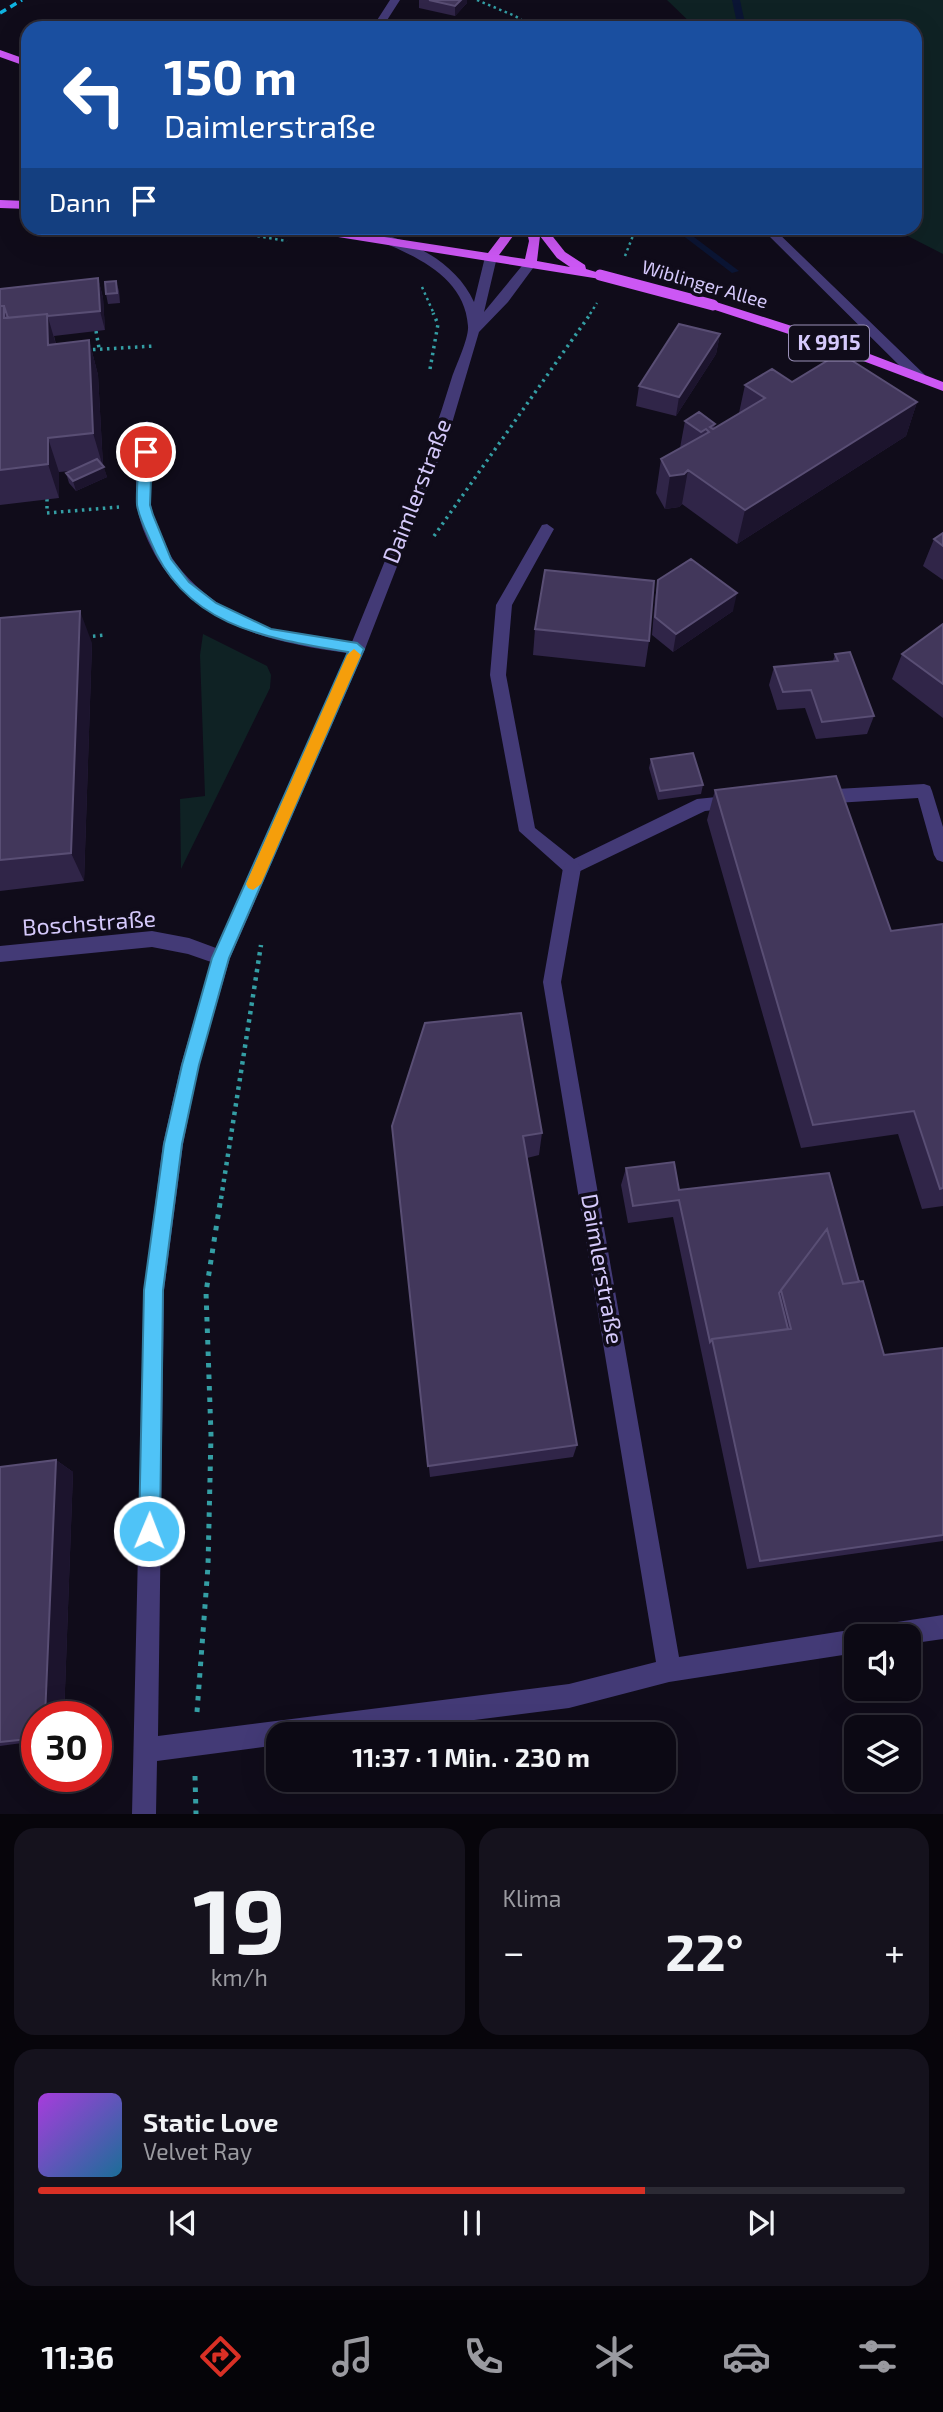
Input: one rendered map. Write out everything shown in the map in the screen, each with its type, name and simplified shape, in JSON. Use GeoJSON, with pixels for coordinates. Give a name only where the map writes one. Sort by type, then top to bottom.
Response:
{"type":"FeatureCollection","features":[{"type":"Feature","properties":{"kind":"main road"},"geometry":{"type":"LineString","coordinates":[[0,52],[21,61]]}},
{"type":"Feature","properties":{"kind":"main road"},"geometry":{"type":"LineString","coordinates":[[0,204],[21,205]]}},
{"type":"Feature","properties":{"kind":"main road","name":"Wiblinger Allee"},"geometry":{"type":"LineString","coordinates":[[360,235],[594,274],[713,305],[815,338],[943,387]]}},
{"type":"Feature","properties":{"kind":"main road"},"geometry":{"type":"LineString","coordinates":[[491,257],[508,235]]}},
{"type":"Feature","properties":{"kind":"main road"},"geometry":{"type":"LineString","coordinates":[[530,264],[535,241],[534,235]]}},
{"type":"Feature","properties":{"kind":"main road"},"geometry":{"type":"LineString","coordinates":[[545,235],[561,255],[594,274]]}},
{"type":"Feature","properties":{"kind":"street"},"geometry":{"type":"LineString","coordinates":[[381,21],[394,0]]}},
{"type":"Feature","properties":{"kind":"street"},"geometry":{"type":"LineString","coordinates":[[775,235],[920,377]]}},
{"type":"Feature","properties":{"kind":"street","name":"Daimlerstraße"},"geometry":{"type":"LineString","coordinates":[[382,238],[416,251],[456,279],[468,300],[473,331]]}},
{"type":"Feature","properties":{"kind":"street","name":"Daimlerstraße"},"geometry":{"type":"LineString","coordinates":[[145,1814],[154,1290],[173,1144],[190,1065],[220,958],[357,649],[443,430],[473,331],[491,257]]}},
{"type":"Feature","properties":{"kind":"street","name":"Daimlerstraße"},"geometry":{"type":"LineString","coordinates":[[473,331],[504,299],[530,264]]}},
{"type":"Feature","properties":{"kind":"street"},"geometry":{"type":"LineString","coordinates":[[147,425],[144,505],[165,561],[184,586],[211,607],[269,634],[357,649]]}},
{"type":"Feature","properties":{"kind":"street"},"geometry":{"type":"LineString","coordinates":[[547,528],[504,606],[498,675],[527,831],[572,868],[703,804],[758,801]]}},
{"type":"Feature","properties":{"kind":"street"},"geometry":{"type":"LineString","coordinates":[[800,798],[924,791],[943,855]]}},
{"type":"Feature","properties":{"kind":"street","name":"Daimlerstraße"},"geometry":{"type":"LineString","coordinates":[[572,868],[552,982],[669,1670]]}},
{"type":"Feature","properties":{"kind":"street","name":"Boschstraße"},"geometry":{"type":"LineString","coordinates":[[0,954],[152,939],[189,946],[220,958]]}},
{"type":"Feature","properties":{"kind":"street"},"geometry":{"type":"LineString","coordinates":[[921,1630],[943,1627]]}},
{"type":"Feature","properties":{"kind":"street"},"geometry":{"type":"LineString","coordinates":[[145,1749],[220,1742],[569,1696],[669,1670],[844,1643]]}},
{"type":"Feature","properties":{"kind":"path"},"geometry":{"type":"LineString","coordinates":[[477,0],[523,21]]}},
{"type":"Feature","properties":{"kind":"path"},"geometry":{"type":"LineString","coordinates":[[253,235],[299,243]]}},
{"type":"Feature","properties":{"kind":"path"},"geometry":{"type":"LineString","coordinates":[[628,252],[634,235]]}},
{"type":"Feature","properties":{"kind":"path"},"geometry":{"type":"LineString","coordinates":[[418,279],[438,324],[428,379]]}},
{"type":"Feature","properties":{"kind":"path"},"geometry":{"type":"LineString","coordinates":[[96,331],[99,348]]}},
{"type":"Feature","properties":{"kind":"path"},"geometry":{"type":"LineString","coordinates":[[427,545],[577,336]]}},
{"type":"Feature","properties":{"kind":"path"},"geometry":{"type":"LineString","coordinates":[[76,352],[155,345]]}},
{"type":"Feature","properties":{"kind":"path"},"geometry":{"type":"LineString","coordinates":[[47,499],[47,513],[144,505]]}},
{"type":"Feature","properties":{"kind":"path"},"geometry":{"type":"LineString","coordinates":[[74,638],[106,635]]}},
{"type":"Feature","properties":{"kind":"path"},"geometry":{"type":"LineString","coordinates":[[196,1814],[194,1744],[208,1566],[211,1435],[206,1292],[262,941]]}},
{"type":"Feature","properties":{"kind":"green space"},"geometry":{"type":"Polygon","coordinates":[[[667,0],[943,0],[943,254],[906,235],[922,235],[922,21],[689,21],[667,0]]]}},
{"type":"Feature","properties":{"kind":"green space"},"geometry":{"type":"Polygon","coordinates":[[[203,634],[267,666],[271,675],[270,688],[181,869],[180,799],[205,796],[200,655],[203,634]]]}},
{"type":"Feature","properties":{"kind":"building"},"geometry":{"type":"Polygon","coordinates":[[[429,0],[461,0],[455,6],[429,0]]]}},
{"type":"Feature","properties":{"kind":"building"},"geometry":{"type":"Polygon","coordinates":[[[98,278],[100,311],[8,318],[4,306],[0,306],[0,289],[98,278]]]}},
{"type":"Feature","properties":{"kind":"building"},"geometry":{"type":"Polygon","coordinates":[[[116,281],[117,293],[106,294],[105,282],[116,281]]]}},
{"type":"Feature","properties":{"kind":"building"},"geometry":{"type":"Polygon","coordinates":[[[0,306],[4,306],[4,318],[47,314],[48,345],[89,340],[93,433],[48,438],[48,464],[0,470],[0,306]]]}},
{"type":"Feature","properties":{"kind":"building"},"geometry":{"type":"Polygon","coordinates":[[[679,324],[720,334],[679,397],[639,386],[679,324]]]}},
{"type":"Feature","properties":{"kind":"building"},"geometry":{"type":"Polygon","coordinates":[[[840,353],[917,402],[745,510],[688,470],[684,474],[670,476],[661,459],[709,432],[706,429],[701,432],[685,421],[699,412],[715,424],[710,427],[713,429],[765,398],[745,385],[772,369],[792,382],[840,353]]]}},
{"type":"Feature","properties":{"kind":"building"},"geometry":{"type":"Polygon","coordinates":[[[97,459],[104,467],[73,481],[66,473],[97,459]]]}},
{"type":"Feature","properties":{"kind":"building"},"geometry":{"type":"Polygon","coordinates":[[[943,533],[943,546],[934,539],[943,533]]]}},
{"type":"Feature","properties":{"kind":"building"},"geometry":{"type":"Polygon","coordinates":[[[691,559],[737,593],[676,634],[655,617],[658,580],[691,559]]]}},
{"type":"Feature","properties":{"kind":"building"},"geometry":{"type":"Polygon","coordinates":[[[545,570],[654,581],[649,641],[535,629],[545,570]]]}},
{"type":"Feature","properties":{"kind":"building"},"geometry":{"type":"Polygon","coordinates":[[[80,611],[71,853],[0,860],[0,618],[80,611]]]}},
{"type":"Feature","properties":{"kind":"building"},"geometry":{"type":"Polygon","coordinates":[[[943,624],[943,684],[902,654],[943,624]]]}},
{"type":"Feature","properties":{"kind":"building"},"geometry":{"type":"Polygon","coordinates":[[[850,652],[874,716],[822,722],[811,690],[783,692],[774,667],[838,661],[835,654],[850,652]]]}},
{"type":"Feature","properties":{"kind":"building"},"geometry":{"type":"Polygon","coordinates":[[[693,753],[703,785],[660,791],[651,759],[693,753]]]}},
{"type":"Feature","properties":{"kind":"building"},"geometry":{"type":"Polygon","coordinates":[[[836,776],[891,931],[943,924],[943,1188],[940,1189],[914,1111],[813,1125],[715,790],[836,776]]]}},
{"type":"Feature","properties":{"kind":"building"},"geometry":{"type":"Polygon","coordinates":[[[521,1013],[542,1133],[523,1136],[577,1445],[428,1466],[392,1126],[425,1023],[521,1013]]]}},
{"type":"Feature","properties":{"kind":"building"},"geometry":{"type":"Polygon","coordinates":[[[674,1162],[679,1190],[829,1173],[859,1282],[843,1284],[827,1229],[779,1293],[788,1329],[712,1339],[710,1342],[679,1200],[633,1206],[626,1168],[674,1162]]]}},
{"type":"Feature","properties":{"kind":"building"},"geometry":{"type":"Polygon","coordinates":[[[827,1229],[843,1284],[863,1281],[884,1355],[943,1348],[943,1535],[760,1561],[712,1339],[791,1329],[781,1290],[827,1229]]]}},
{"type":"Feature","properties":{"kind":"building"},"geometry":{"type":"Polygon","coordinates":[[[56,1460],[46,1701],[21,1701],[21,1740],[0,1742],[0,1467],[56,1460]]]}},
{"type":"Feature","properties":{"kind":"waterway"},"geometry":{"type":"LineString","coordinates":[[736,0],[740,21]]}},
{"type":"Feature","properties":{"kind":"waterway"},"geometry":{"type":"LineString","coordinates":[[686,235],[735,271]]}},
{"type":"Feature","properties":{"kind":"railway"},"geometry":{"type":"LineString","coordinates":[[0,13],[22,0]]}},
{"type":"Feature","properties":{"kind":"slow traffic"},"geometry":{"type":"LineString","coordinates":[[253,884],[354,655]]}},
{"type":"Feature","properties":{"kind":"route"},"geometry":{"type":"LineString","coordinates":[[146,452],[146,515],[165,561],[184,586],[211,607],[269,634],[357,649],[220,958],[190,1065],[173,1144],[154,1290],[149,1531]]}}]}
